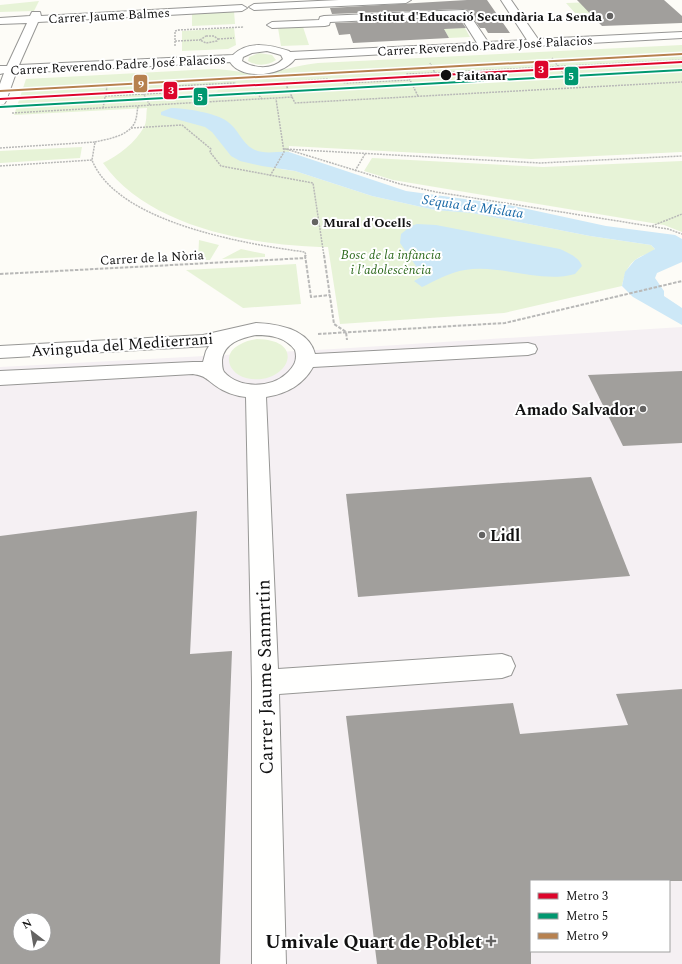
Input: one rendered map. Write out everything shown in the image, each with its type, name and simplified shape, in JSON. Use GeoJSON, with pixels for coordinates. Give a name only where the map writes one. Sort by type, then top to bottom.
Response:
{"type":"FeatureCollection","features":[{"type":"Feature","properties":{"kind":"street"},"geometry":{"type":"LineString","coordinates":[[254,6],[299,0]]}},
{"type":"Feature","properties":{"kind":"street"},"geometry":{"type":"LineString","coordinates":[[254,6],[406,0]]}},
{"type":"Feature","properties":{"kind":"street"},"geometry":{"type":"LineString","coordinates":[[455,0],[484,45]]}},
{"type":"Feature","properties":{"kind":"street"},"geometry":{"type":"LineString","coordinates":[[506,0],[535,43]]}},
{"type":"Feature","properties":{"kind":"street"},"geometry":{"type":"LineString","coordinates":[[319,4],[328,30]]}},
{"type":"Feature","properties":{"kind":"street","name":"Carrer Jaume Balmes"},"geometry":{"type":"LineString","coordinates":[[0,16],[35,16],[187,11],[242,5],[35,16],[0,21]]}},
{"type":"Feature","properties":{"kind":"street"},"geometry":{"type":"LineString","coordinates":[[328,30],[463,13]]}},
{"type":"Feature","properties":{"kind":"street"},"geometry":{"type":"LineString","coordinates":[[0,101],[6,70],[27,34],[35,16]]}},
{"type":"Feature","properties":{"kind":"street"},"geometry":{"type":"LineString","coordinates":[[272,26],[325,23],[337,53]]}},
{"type":"Feature","properties":{"kind":"street"},"geometry":{"type":"LineString","coordinates":[[14,35],[27,34]]}},
{"type":"Feature","properties":{"kind":"street","name":"Carrer Reverendo Padre José Palacios"},"geometry":{"type":"LineString","coordinates":[[288,56],[682,35]]}},
{"type":"Feature","properties":{"kind":"street"},"geometry":{"type":"LineString","coordinates":[[259,36],[260,48]]}},
{"type":"Feature","properties":{"kind":"street"},"geometry":{"type":"LineString","coordinates":[[260,48],[275,49],[288,56],[289,59],[287,63],[264,70],[240,66],[236,62],[236,58],[242,53],[260,48]]}},
{"type":"Feature","properties":{"kind":"street","name":"Carrer Reverendo Padre José Palacios"},"geometry":{"type":"LineString","coordinates":[[6,70],[236,58]]}},
{"type":"Feature","properties":{"kind":"street"},"geometry":{"type":"LineString","coordinates":[[256,329],[269,329],[282,332],[292,337],[300,343],[305,352],[305,361],[302,370],[284,385],[256,391],[243,390],[221,381],[215,374],[211,364],[213,354],[219,345],[224,341],[242,332],[256,329]]}},
{"type":"Feature","properties":{"kind":"street","name":"Avinguda del Mediterrani"},"geometry":{"type":"LineString","coordinates":[[0,352],[203,341],[218,339],[242,332]]}},
{"type":"Feature","properties":{"kind":"street"},"geometry":{"type":"LineString","coordinates":[[305,361],[528,349]]}},
{"type":"Feature","properties":{"kind":"street","name":"Avinguda del Mediterrani"},"geometry":{"type":"LineString","coordinates":[[0,378],[185,368],[205,369],[215,374]]}},
{"type":"Feature","properties":{"kind":"street","name":"Carrer Jaume Sanmrtin"},"geometry":{"type":"LineString","coordinates":[[256,391],[265,682],[269,964]]}},
{"type":"Feature","properties":{"kind":"street"},"geometry":{"type":"LineString","coordinates":[[265,682],[502,666]]}},
{"type":"Feature","properties":{"kind":"path"},"geometry":{"type":"LineString","coordinates":[[175,47],[175,31],[187,26],[187,11]]}},
{"type":"Feature","properties":{"kind":"path"},"geometry":{"type":"LineString","coordinates":[[178,30],[244,27]]}},
{"type":"Feature","properties":{"kind":"path"},"geometry":{"type":"LineString","coordinates":[[200,40],[203,37],[209,36],[214,36],[218,39]]}},
{"type":"Feature","properties":{"kind":"path"},"geometry":{"type":"LineString","coordinates":[[175,41],[200,40],[209,43],[217,41],[218,39],[238,38]]}},
{"type":"Feature","properties":{"kind":"path"},"geometry":{"type":"LineString","coordinates":[[552,58],[575,88]]}},
{"type":"Feature","properties":{"kind":"path"},"geometry":{"type":"LineString","coordinates":[[433,60],[428,60],[435,73]]}},
{"type":"Feature","properties":{"kind":"path"},"geometry":{"type":"LineString","coordinates":[[418,96],[407,74],[682,60]]}},
{"type":"Feature","properties":{"kind":"path"},"geometry":{"type":"LineString","coordinates":[[133,76],[150,105]]}},
{"type":"Feature","properties":{"kind":"path"},"geometry":{"type":"LineString","coordinates":[[282,77],[295,103],[682,82]]}},
{"type":"Feature","properties":{"kind":"path"},"geometry":{"type":"LineString","coordinates":[[285,82],[328,79],[346,83],[410,80]]}},
{"type":"Feature","properties":{"kind":"path"},"geometry":{"type":"LineString","coordinates":[[162,93],[176,86],[236,82]]}},
{"type":"Feature","properties":{"kind":"path"},"geometry":{"type":"LineString","coordinates":[[103,108],[107,87],[104,87]]}},
{"type":"Feature","properties":{"kind":"path"},"geometry":{"type":"LineString","coordinates":[[105,96],[162,93],[174,97],[257,93],[262,100]]}},
{"type":"Feature","properties":{"kind":"path"},"geometry":{"type":"LineString","coordinates":[[8,113],[293,98]]}},
{"type":"Feature","properties":{"kind":"path"},"geometry":{"type":"LineString","coordinates":[[270,176],[284,150],[276,99]]}},
{"type":"Feature","properties":{"kind":"path"},"geometry":{"type":"LineString","coordinates":[[0,148],[95,142],[114,137],[131,128],[135,123],[138,106]]}},
{"type":"Feature","properties":{"kind":"path"},"geometry":{"type":"LineString","coordinates":[[131,128],[182,125],[211,149],[210,152],[221,166],[313,183],[334,324],[346,332],[350,358]]}},
{"type":"Feature","properties":{"kind":"path"},"geometry":{"type":"LineString","coordinates":[[95,142],[92,160],[95,170],[109,186],[140,208],[173,223],[241,242],[305,252],[310,296],[330,295]]}},
{"type":"Feature","properties":{"kind":"path"},"geometry":{"type":"LineString","coordinates":[[284,150],[540,163],[682,156]]}},
{"type":"Feature","properties":{"kind":"path"},"geometry":{"type":"LineString","coordinates":[[284,150],[400,184],[436,192],[651,227],[682,234]]}},
{"type":"Feature","properties":{"kind":"path"},"geometry":{"type":"LineString","coordinates":[[355,170],[365,154]]}},
{"type":"Feature","properties":{"kind":"path"},"geometry":{"type":"LineString","coordinates":[[0,166],[92,160]]}},
{"type":"Feature","properties":{"kind":"path"},"geometry":{"type":"LineString","coordinates":[[651,227],[682,214]]}},
{"type":"Feature","properties":{"kind":"path","name":"Carrer de la Nòria"},"geometry":{"type":"LineString","coordinates":[[0,274],[306,258]]}},
{"type":"Feature","properties":{"kind":"path"},"geometry":{"type":"LineString","coordinates":[[358,332],[505,323],[682,281]]}},
{"type":"Feature","properties":{"kind":"shaded area"},"geometry":{"type":"Polygon","coordinates":[[[682,327],[682,964],[0,964],[0,367],[334,349],[682,327]]]}},
{"type":"Feature","properties":{"kind":"green space"},"geometry":{"type":"Polygon","coordinates":[[[39,1],[34,11],[0,12],[0,5],[39,1]]]}},
{"type":"Feature","properties":{"kind":"green space"},"geometry":{"type":"Polygon","coordinates":[[[596,2],[629,12],[576,14],[566,3],[596,2]]]}},
{"type":"Feature","properties":{"kind":"green space"},"geometry":{"type":"Polygon","coordinates":[[[234,11],[235,24],[192,26],[192,13],[234,11]]]}},
{"type":"Feature","properties":{"kind":"green space"},"geometry":{"type":"Polygon","coordinates":[[[303,27],[309,45],[281,46],[278,28],[303,27]]]}},
{"type":"Feature","properties":{"kind":"green space"},"geometry":{"type":"Polygon","coordinates":[[[234,28],[236,45],[228,49],[182,51],[182,31],[234,28]]]}},
{"type":"Feature","properties":{"kind":"green space"},"geometry":{"type":"Polygon","coordinates":[[[465,28],[470,37],[449,38],[444,29],[465,28]]]}},
{"type":"Feature","properties":{"kind":"green space","name":"Bosc de la infància i l'adolescència"},"geometry":{"type":"Polygon","coordinates":[[[682,45],[682,152],[531,159],[289,146],[289,152],[280,169],[295,171],[372,196],[435,210],[472,213],[590,236],[651,245],[655,249],[632,262],[626,272],[622,286],[504,313],[340,324],[328,247],[268,243],[205,229],[175,218],[147,203],[123,185],[103,163],[115,157],[141,133],[145,125],[147,108],[14,115],[26,79],[213,69],[259,73],[318,63],[682,45]]]}},
{"type":"Feature","properties":{"kind":"green space"},"geometry":{"type":"Polygon","coordinates":[[[259,53],[272,55],[276,60],[262,65],[248,61],[249,57],[259,53]]]}},
{"type":"Feature","properties":{"kind":"green space"},"geometry":{"type":"Polygon","coordinates":[[[179,86],[216,86],[218,90],[214,94],[178,96],[172,93],[173,88],[179,86]]]}},
{"type":"Feature","properties":{"kind":"green space"},"geometry":{"type":"Polygon","coordinates":[[[82,147],[80,158],[0,163],[0,151],[82,147]]]}},
{"type":"Feature","properties":{"kind":"green space"},"geometry":{"type":"Polygon","coordinates":[[[372,158],[543,167],[682,161],[682,232],[664,225],[393,180],[364,171],[372,158]]]}},
{"type":"Feature","properties":{"kind":"green space"},"geometry":{"type":"Polygon","coordinates":[[[199,240],[219,245],[210,260],[198,260],[199,240]]]}},
{"type":"Feature","properties":{"kind":"green space"},"geometry":{"type":"Polygon","coordinates":[[[241,249],[265,254],[265,257],[222,259],[241,249]]]}},
{"type":"Feature","properties":{"kind":"green space"},"geometry":{"type":"Polygon","coordinates":[[[296,264],[301,304],[243,308],[186,270],[296,264]]]}},
{"type":"Feature","properties":{"kind":"green space"},"geometry":{"type":"Polygon","coordinates":[[[257,339],[274,341],[284,347],[288,354],[286,363],[281,370],[272,376],[260,379],[240,376],[231,368],[229,363],[230,353],[239,345],[257,339]]]}},
{"type":"Feature","properties":{"kind":"water","name":"Séquia de Mislata"},"geometry":{"type":"Polygon","coordinates":[[[171,108],[201,112],[223,119],[235,128],[249,146],[257,151],[289,152],[406,191],[509,205],[606,226],[675,235],[682,239],[682,262],[657,273],[655,278],[664,291],[664,296],[682,308],[682,325],[633,297],[622,286],[625,272],[635,260],[655,249],[651,245],[590,236],[472,213],[435,210],[372,196],[295,171],[240,161],[231,156],[212,132],[205,127],[161,115],[161,112],[171,108]]]}},
{"type":"Feature","properties":{"kind":"water"},"geometry":{"type":"Polygon","coordinates":[[[417,224],[436,225],[560,249],[576,258],[582,266],[575,274],[548,277],[492,270],[465,270],[448,275],[422,287],[414,281],[423,276],[400,243],[401,234],[411,226],[417,224]]]}},
{"type":"Feature","properties":{"kind":"building"},"geometry":{"type":"Polygon","coordinates":[[[487,0],[510,33],[488,33],[485,28],[480,28],[468,10],[463,9],[332,14],[330,8],[487,0]]]}},
{"type":"Feature","properties":{"kind":"building"},"geometry":{"type":"Polygon","coordinates":[[[577,0],[664,0],[682,16],[682,23],[602,26],[577,0]]]}},
{"type":"Feature","properties":{"kind":"building"},"geometry":{"type":"Polygon","coordinates":[[[459,18],[466,28],[444,29],[449,38],[353,43],[350,34],[339,35],[335,23],[459,18]]]}},
{"type":"Feature","properties":{"kind":"building","name":"Amado Salvador"},"geometry":{"type":"Polygon","coordinates":[[[682,371],[682,443],[623,446],[588,375],[682,371]]]}},
{"type":"Feature","properties":{"kind":"building","name":"Lidl"},"geometry":{"type":"Polygon","coordinates":[[[591,477],[630,576],[358,597],[346,494],[591,477]]]}},
{"type":"Feature","properties":{"kind":"building"},"geometry":{"type":"Polygon","coordinates":[[[197,511],[190,654],[232,651],[220,964],[0,964],[0,536],[197,511]]]}},
{"type":"Feature","properties":{"kind":"building"},"geometry":{"type":"Polygon","coordinates":[[[682,689],[682,881],[530,880],[531,964],[377,964],[346,716],[513,703],[520,734],[628,725],[616,694],[682,689]]]}},
{"type":"Feature","properties":{"kind":"metro line","name":"9"},"geometry":{"type":"LineString","coordinates":[[0,91],[682,54]]}},
{"type":"Feature","properties":{"kind":"metro line","name":"3"},"geometry":{"type":"LineString","coordinates":[[0,99],[682,62]]}},
{"type":"Feature","properties":{"kind":"metro line","name":"5"},"geometry":{"type":"LineString","coordinates":[[0,107],[682,70]]}},
{"type":"Feature","properties":{"kind":"place","name":"Institut d'Educació Secundària La Senda"},"geometry":{"type":"Point","coordinates":[610,16]}},
{"type":"Feature","properties":{"kind":"place","name":"Faitanar"},"geometry":{"type":"Point","coordinates":[446,75]}},
{"type":"Feature","properties":{"kind":"place","name":"Mural d'Ocells"},"geometry":{"type":"Point","coordinates":[315,222]}},
{"type":"Feature","properties":{"kind":"place","name":"Amado Salvador"},"geometry":{"type":"Point","coordinates":[643,409]}},
{"type":"Feature","properties":{"kind":"place","name":"Lidl"},"geometry":{"type":"Point","coordinates":[482,535]}},
{"type":"Feature","properties":{"kind":"place","name":"Umivale Quart de Poblet"},"geometry":{"type":"Point","coordinates":[491,941]}}]}
